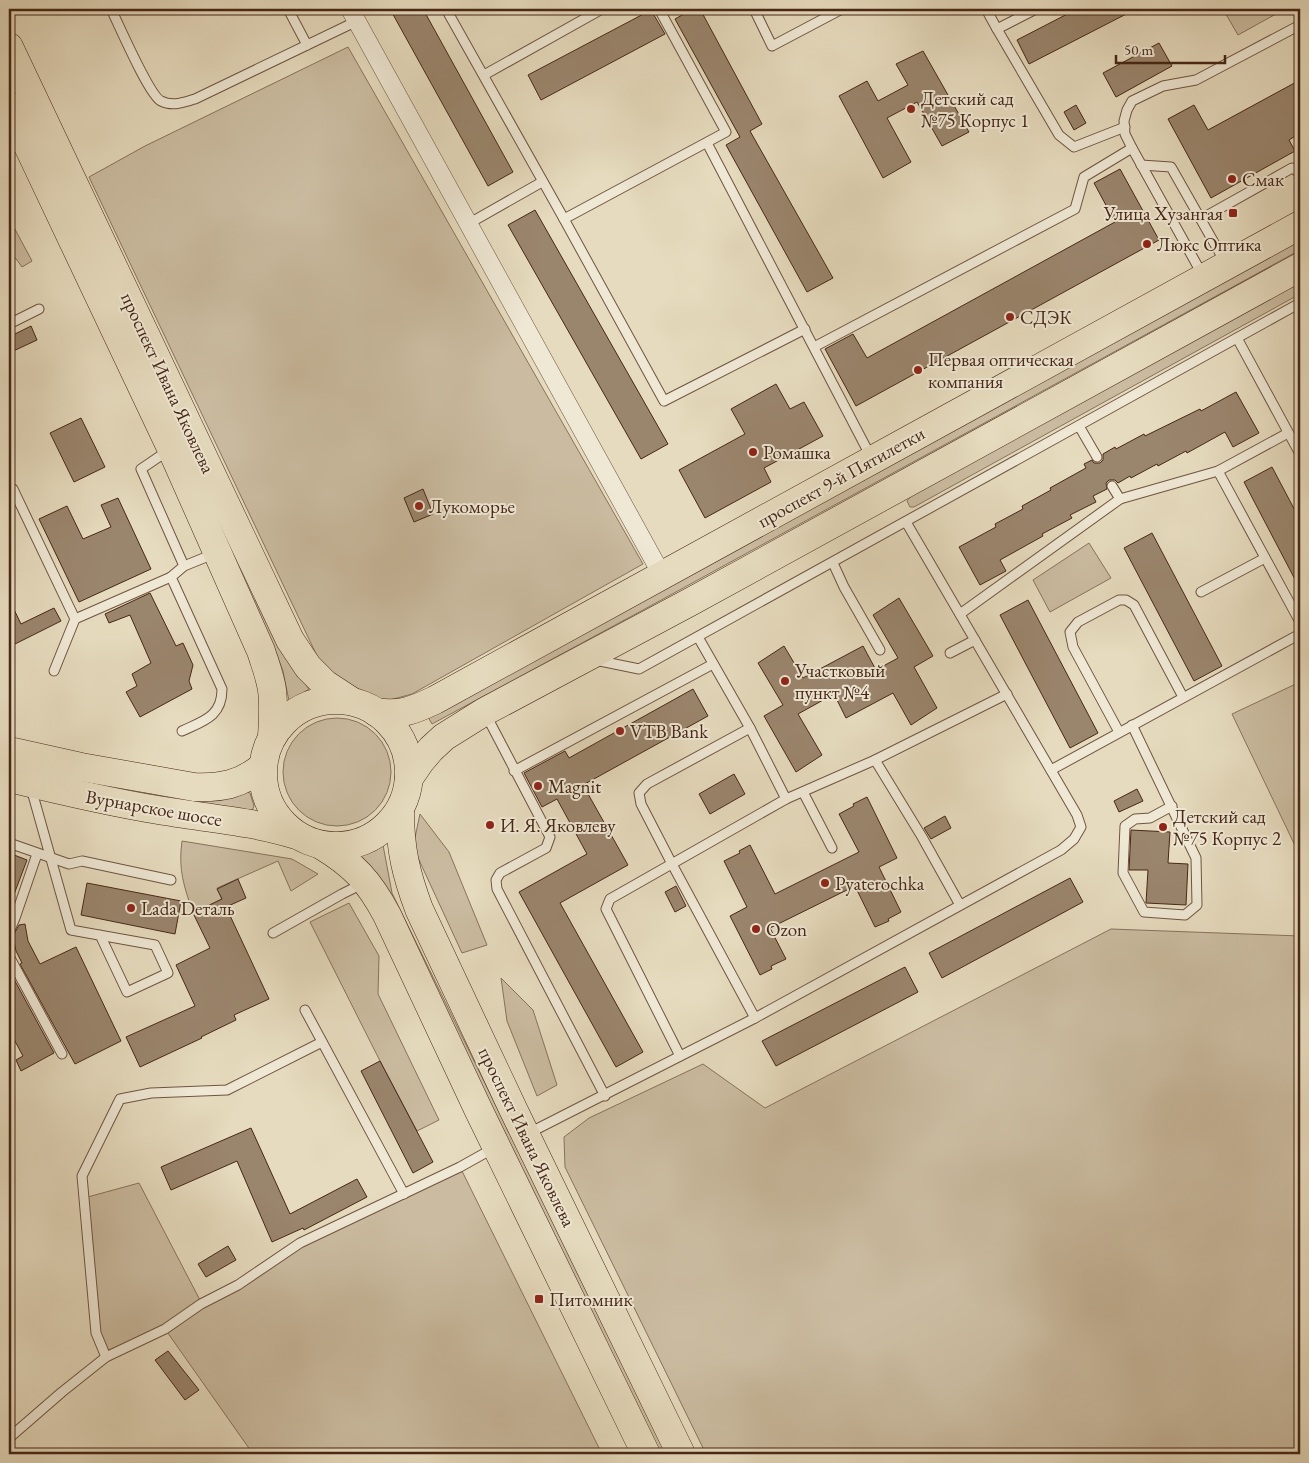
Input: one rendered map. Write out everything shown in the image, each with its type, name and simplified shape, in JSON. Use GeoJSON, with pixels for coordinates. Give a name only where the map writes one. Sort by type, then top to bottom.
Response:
{"type":"FeatureCollection","features":[{"type":"Feature","properties":{"kind":"main road","name":"проспект Ивана Яковлева"},"geometry":{"type":"LineString","coordinates":[[9,47],[290,640],[308,667],[326,684],[351,701]]}},
{"type":"Feature","properties":{"kind":"main road","name":"проспект Ивана Яковлева"},"geometry":{"type":"LineString","coordinates":[[9,106],[171,448],[261,651],[272,690],[272,737]]}},
{"type":"Feature","properties":{"kind":"main road","name":"проспект 9-й Пятилетки"},"geometry":{"type":"LineString","coordinates":[[376,712],[388,714],[408,711],[435,700],[1300,225]]}},
{"type":"Feature","properties":{"kind":"main road","name":"проспект 9-й Пятилетки"},"geometry":{"type":"LineString","coordinates":[[409,778],[437,743],[484,712],[692,601],[1300,267]]}},
{"type":"Feature","properties":{"kind":"main road"},"geometry":{"type":"LineString","coordinates":[[334,700],[351,701],[365,705],[376,712],[389,721],[398,733],[405,748],[409,778],[406,796],[400,812],[386,827],[369,838],[355,843],[339,845],[310,840],[282,824],[271,808],[264,788],[262,767],[272,737],[283,724],[298,712],[315,703],[334,700]]}},
{"type":"Feature","properties":{"kind":"main road","name":"Вурнарское шоссе"},"geometry":{"type":"LineString","coordinates":[[9,750],[81,767],[194,787],[212,788],[234,784],[246,779],[262,767]]}},
{"type":"Feature","properties":{"kind":"main road","name":"Вурнарское шоссе"},"geometry":{"type":"LineString","coordinates":[[19,781],[107,801],[262,826],[310,840]]}},
{"type":"Feature","properties":{"kind":"main road","name":"проспект Ивана Яковлева"},"geometry":{"type":"LineString","coordinates":[[400,812],[403,858],[419,909],[681,1454]]}},
{"type":"Feature","properties":{"kind":"main road","name":"проспект Ивана Яковлева"},"geometry":{"type":"LineString","coordinates":[[310,840],[347,862],[366,882],[387,915],[646,1454]]}},
{"type":"Feature","properties":{"kind":"street"},"geometry":{"type":"LineString","coordinates":[[353,15],[662,575]]}},
{"type":"Feature","properties":{"kind":"lane"},"geometry":{"type":"LineString","coordinates":[[111,9],[150,90],[160,101],[175,105],[195,99],[307,45],[353,15]]}},
{"type":"Feature","properties":{"kind":"lane"},"geometry":{"type":"LineString","coordinates":[[288,9],[307,45]]}},
{"type":"Feature","properties":{"kind":"lane"},"geometry":{"type":"LineString","coordinates":[[446,9],[664,401],[805,329]]}},
{"type":"Feature","properties":{"kind":"lane"},"geometry":{"type":"LineString","coordinates":[[484,75],[602,9]]}},
{"type":"Feature","properties":{"kind":"lane"},"geometry":{"type":"LineString","coordinates":[[564,219],[726,132],[659,9]]}},
{"type":"Feature","properties":{"kind":"lane"},"geometry":{"type":"LineString","coordinates":[[754,9],[772,46],[842,9]]}},
{"type":"Feature","properties":{"kind":"lane"},"geometry":{"type":"LineString","coordinates":[[986,9],[1058,135],[1074,147],[1125,128]]}},
{"type":"Feature","properties":{"kind":"lane"},"geometry":{"type":"LineString","coordinates":[[997,29],[1036,9]]}},
{"type":"Feature","properties":{"kind":"lane"},"geometry":{"type":"LineString","coordinates":[[1215,271],[1132,148],[1125,134],[1124,122],[1128,110],[1132,101],[1163,86],[1196,80],[1300,25]]}},
{"type":"Feature","properties":{"kind":"lane"},"geometry":{"type":"LineString","coordinates":[[707,143],[872,460]]}},
{"type":"Feature","properties":{"kind":"lane"},"geometry":{"type":"LineString","coordinates":[[814,347],[1075,209],[1084,177],[1132,148]]}},
{"type":"Feature","properties":{"kind":"lane"},"geometry":{"type":"LineString","coordinates":[[1201,219],[1300,163]]}},
{"type":"Feature","properties":{"kind":"lane"},"geometry":{"type":"LineString","coordinates":[[1142,165],[1172,167],[1201,219],[1215,271]]}},
{"type":"Feature","properties":{"kind":"lane"},"geometry":{"type":"LineString","coordinates":[[1292,168],[1300,173]]}},
{"type":"Feature","properties":{"kind":"lane"},"geometry":{"type":"LineString","coordinates":[[468,224],[542,182]]}},
{"type":"Feature","properties":{"kind":"lane"},"geometry":{"type":"LineString","coordinates":[[585,658],[639,669],[1300,303]]}},
{"type":"Feature","properties":{"kind":"lane"},"geometry":{"type":"LineString","coordinates":[[9,324],[39,310]]}},
{"type":"Feature","properties":{"kind":"lane"},"geometry":{"type":"LineString","coordinates":[[1237,338],[1300,454]]}},
{"type":"Feature","properties":{"kind":"lane"},"geometry":{"type":"LineString","coordinates":[[1079,426],[1097,457]]}},
{"type":"Feature","properties":{"kind":"lane"},"geometry":{"type":"LineString","coordinates":[[960,614],[1120,499],[1218,471],[1288,432]]}},
{"type":"Feature","properties":{"kind":"lane"},"geometry":{"type":"LineString","coordinates":[[171,448],[141,469],[184,566]]}},
{"type":"Feature","properties":{"kind":"lane"},"geometry":{"type":"LineString","coordinates":[[1218,471],[1300,622]]}},
{"type":"Feature","properties":{"kind":"lane"},"geometry":{"type":"LineString","coordinates":[[1112,486],[1120,499]]}},
{"type":"Feature","properties":{"kind":"lane"},"geometry":{"type":"LineString","coordinates":[[13,489],[74,618],[54,671]]}},
{"type":"Feature","properties":{"kind":"lane"},"geometry":{"type":"LineString","coordinates":[[526,1135],[755,1018],[1061,850],[1074,839],[1081,827],[1077,815],[906,522]]}},
{"type":"Feature","properties":{"kind":"lane"},"geometry":{"type":"LineString","coordinates":[[74,618],[171,577],[184,566],[218,552]]}},
{"type":"Feature","properties":{"kind":"lane"},"geometry":{"type":"LineString","coordinates":[[1200,592],[1265,558]]}},
{"type":"Feature","properties":{"kind":"lane"},"geometry":{"type":"LineString","coordinates":[[833,563],[844,587],[880,650]]}},
{"type":"Feature","properties":{"kind":"lane"},"geometry":{"type":"LineString","coordinates":[[171,577],[222,689],[222,700],[216,712],[208,719],[182,731]]}},
{"type":"Feature","properties":{"kind":"lane"},"geometry":{"type":"LineString","coordinates":[[1119,732],[1073,646],[1070,632],[1084,618],[1119,600],[1126,600],[1134,605],[1183,697]]}},
{"type":"Feature","properties":{"kind":"lane"},"geometry":{"type":"LineString","coordinates":[[1052,770],[1300,634]]}},
{"type":"Feature","properties":{"kind":"lane"},"geometry":{"type":"LineString","coordinates":[[698,637],[750,728],[786,799]]}},
{"type":"Feature","properties":{"kind":"lane"},"geometry":{"type":"LineString","coordinates":[[950,653],[975,640]]}},
{"type":"Feature","properties":{"kind":"lane"},"geometry":{"type":"LineString","coordinates":[[514,771],[713,664]]}},
{"type":"Feature","properties":{"kind":"lane"},"geometry":{"type":"LineString","coordinates":[[680,1056],[606,909],[610,899],[786,799],[876,760],[1007,694]]}},
{"type":"Feature","properties":{"kind":"lane"},"geometry":{"type":"LineString","coordinates":[[484,712],[550,837],[546,848],[500,872],[496,880],[497,889],[605,1096]]}},
{"type":"Feature","properties":{"kind":"lane"},"geometry":{"type":"LineString","coordinates":[[1132,725],[1172,806],[1196,858],[1196,905],[1185,915],[1144,912],[1123,873],[1125,826],[1135,819],[1150,818],[1172,806]]}},
{"type":"Feature","properties":{"kind":"lane"},"geometry":{"type":"LineString","coordinates":[[750,728],[647,784],[639,793],[641,804],[755,1018]]}},
{"type":"Feature","properties":{"kind":"lane"},"geometry":{"type":"LineString","coordinates":[[876,760],[960,905]]}},
{"type":"Feature","properties":{"kind":"lane"},"geometry":{"type":"LineString","coordinates":[[19,781],[51,857],[71,930],[100,935],[155,945],[168,973],[127,992],[100,935]]}},
{"type":"Feature","properties":{"kind":"lane"},"geometry":{"type":"LineString","coordinates":[[803,792],[832,848]]}},
{"type":"Feature","properties":{"kind":"lane"},"geometry":{"type":"LineString","coordinates":[[9,843],[69,864],[82,861],[171,880]]}},
{"type":"Feature","properties":{"kind":"lane"},"geometry":{"type":"LineString","coordinates":[[9,932],[37,854]]}},
{"type":"Feature","properties":{"kind":"lane"},"geometry":{"type":"LineString","coordinates":[[273,933],[366,882]]}},
{"type":"Feature","properties":{"kind":"lane"},"geometry":{"type":"LineString","coordinates":[[9,956],[62,1054]]}},
{"type":"Feature","properties":{"kind":"lane"},"geometry":{"type":"LineString","coordinates":[[305,1010],[404,1194]]}},
{"type":"Feature","properties":{"kind":"lane"},"geometry":{"type":"LineString","coordinates":[[106,1357],[96,1333],[82,1176],[120,1099],[151,1093],[226,1090],[322,1042]]}},
{"type":"Feature","properties":{"kind":"lane"},"geometry":{"type":"LineString","coordinates":[[9,1438],[106,1357],[165,1328],[202,1304],[238,1285],[300,1243],[460,1167],[497,1147]]}},
{"type":"Feature","properties":{"kind":"shaded area"},"geometry":{"type":"Polygon","coordinates":[[[1223,9],[1285,9],[1238,35],[1223,9]]]}},
{"type":"Feature","properties":{"kind":"shaded area"},"geometry":{"type":"Polygon","coordinates":[[[348,47],[643,564],[412,694],[375,704],[341,693],[318,658],[89,177],[145,146],[348,47]]]}},
{"type":"Feature","properties":{"kind":"shaded area"},"geometry":{"type":"Polygon","coordinates":[[[9,75],[281,649],[293,669],[309,689],[289,701],[283,671],[276,652],[9,87],[9,75]]]}},
{"type":"Feature","properties":{"kind":"shaded area"},"geometry":{"type":"Polygon","coordinates":[[[9,218],[32,261],[22,267],[9,249],[9,218]]]}},
{"type":"Feature","properties":{"kind":"shaded area"},"geometry":{"type":"Polygon","coordinates":[[[1300,239],[1300,250],[432,724],[428,717],[1300,239]]]}},
{"type":"Feature","properties":{"kind":"shaded area"},"geometry":{"type":"Polygon","coordinates":[[[1300,282],[1300,294],[914,507],[910,507],[907,501],[911,496],[1300,282]]]}},
{"type":"Feature","properties":{"kind":"shaded area"},"geometry":{"type":"Polygon","coordinates":[[[1089,543],[1111,578],[1050,612],[1033,580],[1089,543]]]}},
{"type":"Feature","properties":{"kind":"shaded area"},"geometry":{"type":"Polygon","coordinates":[[[1300,682],[1300,856],[1232,714],[1300,682]]]}},
{"type":"Feature","properties":{"kind":"shaded area"},"geometry":{"type":"Polygon","coordinates":[[[337,718],[358,722],[375,734],[387,751],[391,772],[387,793],[375,810],[358,822],[337,826],[316,822],[299,810],[287,793],[283,772],[287,751],[299,734],[316,722],[337,718]]]}},
{"type":"Feature","properties":{"kind":"shaded area"},"geometry":{"type":"Polygon","coordinates":[[[9,762],[221,799],[247,792],[250,793],[254,806],[252,811],[99,789],[9,762]]]}},
{"type":"Feature","properties":{"kind":"shaded area"},"geometry":{"type":"Polygon","coordinates":[[[420,814],[449,852],[487,945],[462,953],[413,847],[420,814]]]}},
{"type":"Feature","properties":{"kind":"shaded area"},"geometry":{"type":"Polygon","coordinates":[[[182,841],[292,859],[318,874],[291,891],[278,861],[217,888],[222,899],[193,913],[181,869],[182,841]]]}},
{"type":"Feature","properties":{"kind":"shaded area"},"geometry":{"type":"Polygon","coordinates":[[[383,845],[392,893],[666,1454],[658,1454],[353,860],[383,845]]]}},
{"type":"Feature","properties":{"kind":"shaded area"},"geometry":{"type":"Polygon","coordinates":[[[349,903],[379,956],[378,994],[439,1120],[417,1131],[310,922],[349,903]]]}},
{"type":"Feature","properties":{"kind":"shaded area"},"geometry":{"type":"Polygon","coordinates":[[[1111,929],[1300,936],[1300,1454],[706,1454],[565,1167],[564,1137],[589,1118],[703,1064],[765,1108],[1111,929]]]}},
{"type":"Feature","properties":{"kind":"shaded area"},"geometry":{"type":"Polygon","coordinates":[[[501,978],[533,1010],[557,1085],[537,1096],[507,1021],[501,978]]]}},
{"type":"Feature","properties":{"kind":"shaded area"},"geometry":{"type":"Polygon","coordinates":[[[460,1167],[602,1454],[253,1454],[165,1329],[106,1357],[96,1333],[84,1198],[139,1183],[202,1304],[300,1243],[460,1167]]]}},
{"type":"Feature","properties":{"kind":"building"},"geometry":{"type":"Polygon","coordinates":[[[390,9],[423,9],[513,172],[488,186],[390,9]]]}},
{"type":"Feature","properties":{"kind":"building"},"geometry":{"type":"Polygon","coordinates":[[[693,9],[700,9],[762,124],[750,131],[833,278],[807,292],[726,145],[740,137],[675,19],[693,9]]]}},
{"type":"Feature","properties":{"kind":"building"},"geometry":{"type":"Polygon","coordinates":[[[1077,9],[1136,9],[1029,64],[1017,40],[1077,9]]]}},
{"type":"Feature","properties":{"kind":"building"},"geometry":{"type":"Polygon","coordinates":[[[651,10],[665,34],[541,100],[528,75],[651,10]]]}},
{"type":"Feature","properties":{"kind":"building"},"geometry":{"type":"Polygon","coordinates":[[[1159,43],[1172,66],[1116,97],[1103,73],[1159,43]]]}},
{"type":"Feature","properties":{"kind":"building"},"geometry":{"type":"Polygon","coordinates":[[[923,51],[969,132],[942,146],[917,102],[887,118],[911,162],[883,178],[839,96],[867,81],[878,101],[908,85],[896,64],[923,51]]]}},
{"type":"Feature","properties":{"kind":"building"},"geometry":{"type":"Polygon","coordinates":[[[1300,80],[1300,133],[1289,140],[1295,151],[1211,198],[1168,119],[1194,105],[1208,130],[1300,80]]]}},
{"type":"Feature","properties":{"kind":"building"},"geometry":{"type":"Polygon","coordinates":[[[1076,105],[1086,123],[1074,130],[1064,112],[1076,105]]]}},
{"type":"Feature","properties":{"kind":"building"},"geometry":{"type":"Polygon","coordinates":[[[1120,169],[1159,240],[856,406],[825,349],[853,334],[867,358],[1115,222],[1094,183],[1120,169]]]}},
{"type":"Feature","properties":{"kind":"building"},"geometry":{"type":"Polygon","coordinates":[[[535,210],[668,444],[641,459],[508,225],[535,210]]]}},
{"type":"Feature","properties":{"kind":"building"},"geometry":{"type":"Polygon","coordinates":[[[31,326],[37,340],[9,353],[9,337],[31,326]]]}},
{"type":"Feature","properties":{"kind":"building","name":"Ромашка"},"geometry":{"type":"Polygon","coordinates":[[[776,384],[790,409],[804,402],[823,436],[764,468],[771,482],[705,518],[679,470],[745,434],[731,409],[776,384]]]}},
{"type":"Feature","properties":{"kind":"building"},"geometry":{"type":"Polygon","coordinates":[[[1236,392],[1259,433],[1233,447],[1225,432],[1187,453],[1186,451],[1131,478],[1130,476],[1118,483],[1115,480],[1109,480],[1106,483],[1107,489],[1093,496],[1096,502],[1070,515],[1072,518],[1000,560],[1006,571],[980,585],[959,547],[996,527],[995,524],[1023,509],[1022,506],[1086,468],[1084,464],[1092,460],[1094,463],[1100,463],[1103,460],[1103,454],[1115,447],[1116,449],[1144,434],[1145,436],[1200,409],[1201,411],[1236,392]]]}},
{"type":"Feature","properties":{"kind":"building"},"geometry":{"type":"Polygon","coordinates":[[[81,418],[105,467],[74,482],[50,433],[81,418]]]}},
{"type":"Feature","properties":{"kind":"building"},"geometry":{"type":"Polygon","coordinates":[[[1272,467],[1300,520],[1300,589],[1244,482],[1272,467]]]}},
{"type":"Feature","properties":{"kind":"building","name":"Лукоморье"},"geometry":{"type":"Polygon","coordinates":[[[423,489],[433,514],[414,522],[404,498],[423,489]]]}},
{"type":"Feature","properties":{"kind":"building"},"geometry":{"type":"Polygon","coordinates":[[[118,498],[151,569],[79,602],[39,519],[67,506],[83,539],[111,527],[101,505],[118,498]]]}},
{"type":"Feature","properties":{"kind":"building"},"geometry":{"type":"Polygon","coordinates":[[[1152,533],[1222,666],[1194,681],[1124,548],[1152,533]]]}},
{"type":"Feature","properties":{"kind":"building"},"geometry":{"type":"Polygon","coordinates":[[[150,593],[176,646],[183,643],[193,665],[189,681],[192,689],[140,717],[126,692],[137,686],[132,674],[151,663],[130,615],[109,623],[105,614],[150,593]]]}},
{"type":"Feature","properties":{"kind":"building"},"geometry":{"type":"Polygon","coordinates":[[[899,598],[933,656],[914,667],[937,708],[911,725],[893,693],[846,718],[834,694],[798,714],[822,755],[796,772],[764,716],[783,705],[758,663],[784,646],[803,678],[863,646],[876,670],[898,658],[873,615],[899,598]]]}},
{"type":"Feature","properties":{"kind":"building"},"geometry":{"type":"Polygon","coordinates":[[[9,599],[21,624],[54,608],[61,621],[9,647],[9,599]]]}},
{"type":"Feature","properties":{"kind":"building"},"geometry":{"type":"Polygon","coordinates":[[[1028,600],[1098,733],[1070,748],[1000,615],[1028,600]]]}},
{"type":"Feature","properties":{"kind":"building"},"geometry":{"type":"Polygon","coordinates":[[[693,689],[708,716],[583,785],[628,865],[560,903],[643,1052],[616,1067],[519,892],[587,854],[557,799],[542,807],[524,773],[565,751],[569,758],[693,689]]]}},
{"type":"Feature","properties":{"kind":"building"},"geometry":{"type":"Polygon","coordinates":[[[734,774],[745,794],[710,814],[699,794],[734,774]]]}},
{"type":"Feature","properties":{"kind":"building"},"geometry":{"type":"Polygon","coordinates":[[[1137,789],[1143,801],[1119,812],[1114,801],[1137,789]]]}},
{"type":"Feature","properties":{"kind":"building"},"geometry":{"type":"Polygon","coordinates":[[[867,797],[897,858],[879,867],[901,912],[888,919],[889,921],[875,927],[855,886],[770,928],[786,959],[771,966],[772,969],[760,975],[730,916],[747,907],[724,861],[740,853],[739,851],[750,845],[775,894],[859,852],[839,814],[867,797]]]}},
{"type":"Feature","properties":{"kind":"building"},"geometry":{"type":"Polygon","coordinates":[[[945,816],[951,828],[931,839],[924,828],[945,816]]]}},
{"type":"Feature","properties":{"kind":"building"},"geometry":{"type":"Polygon","coordinates":[[[1131,830],[1170,832],[1168,863],[1188,864],[1186,905],[1146,903],[1148,870],[1129,870],[1131,830]]]}},
{"type":"Feature","properties":{"kind":"building"},"geometry":{"type":"Polygon","coordinates":[[[9,853],[27,860],[10,905],[9,904],[9,853]]]}},
{"type":"Feature","properties":{"kind":"building"},"geometry":{"type":"Polygon","coordinates":[[[1070,878],[1083,902],[942,978],[929,953],[1070,878]]]}},
{"type":"Feature","properties":{"kind":"building"},"geometry":{"type":"Polygon","coordinates":[[[238,879],[246,898],[226,907],[269,999],[234,1015],[236,1020],[202,1038],[140,1067],[126,1037],[195,1006],[176,965],[210,948],[193,913],[222,899],[217,889],[238,879]]]}},
{"type":"Feature","properties":{"kind":"building","name":"Lada Dеталь"},"geometry":{"type":"Polygon","coordinates":[[[87,883],[181,901],[175,934],[81,915],[87,883]]]}},
{"type":"Feature","properties":{"kind":"building"},"geometry":{"type":"Polygon","coordinates":[[[676,886],[686,906],[675,912],[665,892],[676,886]]]}},
{"type":"Feature","properties":{"kind":"building"},"geometry":{"type":"Polygon","coordinates":[[[25,924],[28,941],[40,964],[76,947],[121,1041],[75,1064],[20,964],[22,963],[16,951],[13,936],[19,925],[25,924]]]}},
{"type":"Feature","properties":{"kind":"building"},"geometry":{"type":"Polygon","coordinates":[[[905,967],[918,992],[776,1066],[762,1041],[905,967]]]}},
{"type":"Feature","properties":{"kind":"building"},"geometry":{"type":"Polygon","coordinates":[[[9,970],[54,1053],[21,1071],[16,1060],[23,1056],[9,1030],[9,970]]]}},
{"type":"Feature","properties":{"kind":"building"},"geometry":{"type":"Polygon","coordinates":[[[380,1061],[433,1162],[413,1173],[361,1071],[380,1061]]]}},
{"type":"Feature","properties":{"kind":"building"},"geometry":{"type":"Polygon","coordinates":[[[251,1128],[290,1214],[357,1179],[367,1197],[304,1230],[303,1228],[272,1242],[237,1161],[171,1190],[161,1167],[251,1128]]]}},
{"type":"Feature","properties":{"kind":"building"},"geometry":{"type":"Polygon","coordinates":[[[228,1246],[236,1260],[206,1277],[198,1264],[228,1246]]]}},
{"type":"Feature","properties":{"kind":"building"},"geometry":{"type":"Polygon","coordinates":[[[168,1351],[199,1390],[185,1400],[155,1360],[168,1351]]]}},
{"type":"Feature","properties":{"kind":"place","name":"Детский сад №75 Корпус 1"},"geometry":{"type":"Point","coordinates":[911,109]}},
{"type":"Feature","properties":{"kind":"place","name":"Смак"},"geometry":{"type":"Point","coordinates":[1232,179]}},
{"type":"Feature","properties":{"kind":"place","name":"Улица Хузангая"},"geometry":{"type":"Point","coordinates":[1233,213]}},
{"type":"Feature","properties":{"kind":"place","name":"Люкс Оптика"},"geometry":{"type":"Point","coordinates":[1147,244]}},
{"type":"Feature","properties":{"kind":"place","name":"СДЭК"},"geometry":{"type":"Point","coordinates":[1010,317]}},
{"type":"Feature","properties":{"kind":"place","name":"Первая оптическая компания"},"geometry":{"type":"Point","coordinates":[918,370]}},
{"type":"Feature","properties":{"kind":"place","name":"Ромашка"},"geometry":{"type":"Point","coordinates":[753,452]}},
{"type":"Feature","properties":{"kind":"place","name":"Лукоморье"},"geometry":{"type":"Point","coordinates":[419,506]}},
{"type":"Feature","properties":{"kind":"place","name":"Участковый пункт №4"},"geometry":{"type":"Point","coordinates":[785,681]}},
{"type":"Feature","properties":{"kind":"place","name":"VTB Bank"},"geometry":{"type":"Point","coordinates":[620,731]}},
{"type":"Feature","properties":{"kind":"place","name":"Magnit"},"geometry":{"type":"Point","coordinates":[538,786]}},
{"type":"Feature","properties":{"kind":"place","name":"И. Я. Яковлеву"},"geometry":{"type":"Point","coordinates":[490,825]}},
{"type":"Feature","properties":{"kind":"place","name":"Детский сад №75 Корпус 2"},"geometry":{"type":"Point","coordinates":[1163,827]}},
{"type":"Feature","properties":{"kind":"place","name":"Pyaterochka"},"geometry":{"type":"Point","coordinates":[825,883]}},
{"type":"Feature","properties":{"kind":"place","name":"Lada Dеталь"},"geometry":{"type":"Point","coordinates":[131,908]}},
{"type":"Feature","properties":{"kind":"place","name":"Ozon"},"geometry":{"type":"Point","coordinates":[756,929]}},
{"type":"Feature","properties":{"kind":"place","name":"Питомник"},"geometry":{"type":"Point","coordinates":[539,1299]}}]}
